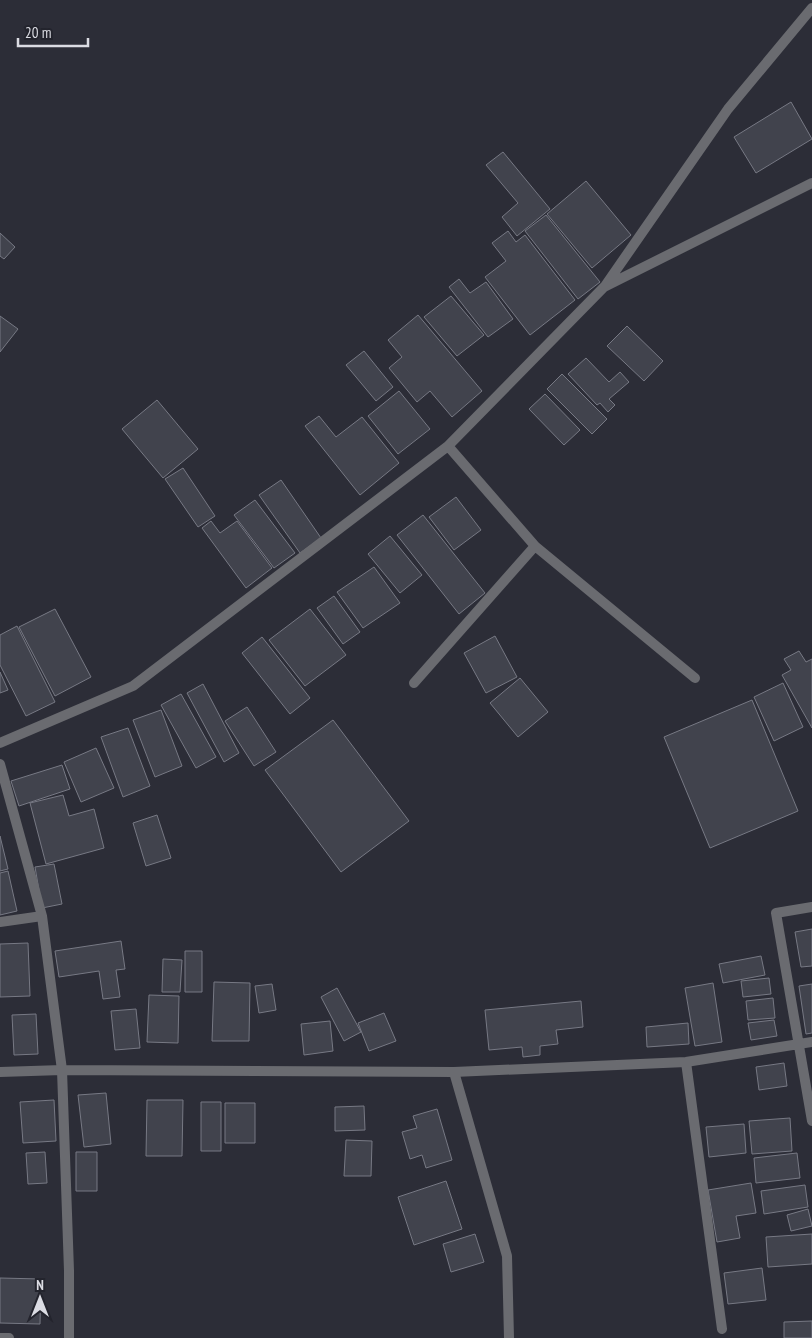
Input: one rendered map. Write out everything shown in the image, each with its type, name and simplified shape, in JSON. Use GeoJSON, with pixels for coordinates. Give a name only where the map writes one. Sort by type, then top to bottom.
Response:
{"type":"FeatureCollection","features":[{"type":"Feature","properties":{"kind":"street"},"geometry":{"type":"LineString","coordinates":[[0,742],[133,686],[448,446],[604,287],[728,109],[812,8]]}},
{"type":"Feature","properties":{"kind":"street"},"geometry":{"type":"LineString","coordinates":[[604,287],[812,183]]}},
{"type":"Feature","properties":{"kind":"street"},"geometry":{"type":"LineString","coordinates":[[448,446],[535,546],[695,678]]}},
{"type":"Feature","properties":{"kind":"street"},"geometry":{"type":"LineString","coordinates":[[414,683],[535,546]]}},
{"type":"Feature","properties":{"kind":"street"},"geometry":{"type":"LineString","coordinates":[[0,764],[42,916],[62,1070],[70,1338]]}},
{"type":"Feature","properties":{"kind":"street"},"geometry":{"type":"LineString","coordinates":[[812,907],[776,912],[812,1121]]}},
{"type":"Feature","properties":{"kind":"street"},"geometry":{"type":"LineString","coordinates":[[0,922],[42,916]]}},
{"type":"Feature","properties":{"kind":"street"},"geometry":{"type":"LineString","coordinates":[[0,1072],[62,1070],[454,1072],[686,1062],[812,1042]]}},
{"type":"Feature","properties":{"kind":"street"},"geometry":{"type":"LineString","coordinates":[[686,1062],[722,1329]]}},
{"type":"Feature","properties":{"kind":"street"},"geometry":{"type":"LineString","coordinates":[[454,1072],[508,1256],[509,1338]]}},
{"type":"Feature","properties":{"kind":"street"},"geometry":{"type":"LineString","coordinates":[[0,1338],[8,1338]]}},
{"type":"Feature","properties":{"kind":"building"},"geometry":{"type":"Polygon","coordinates":[[[791,102],[812,139],[756,173],[734,137],[791,102]]]}},
{"type":"Feature","properties":{"kind":"building"},"geometry":{"type":"Polygon","coordinates":[[[503,152],[550,209],[517,236],[502,217],[518,203],[486,165],[503,152]]]}},
{"type":"Feature","properties":{"kind":"building"},"geometry":{"type":"Polygon","coordinates":[[[586,181],[631,235],[592,268],[547,214],[586,181]]]}},
{"type":"Feature","properties":{"kind":"building"},"geometry":{"type":"Polygon","coordinates":[[[546,215],[600,282],[578,299],[525,231],[546,215]]]}},
{"type":"Feature","properties":{"kind":"building"},"geometry":{"type":"Polygon","coordinates":[[[508,231],[516,242],[525,235],[575,300],[530,335],[485,277],[506,261],[492,243],[508,231]]]}},
{"type":"Feature","properties":{"kind":"building"},"geometry":{"type":"Polygon","coordinates":[[[0,233],[15,247],[4,259],[0,256],[0,233]]]}},
{"type":"Feature","properties":{"kind":"building"},"geometry":{"type":"Polygon","coordinates":[[[459,279],[470,293],[486,282],[513,319],[488,337],[449,287],[459,279]]]}},
{"type":"Feature","properties":{"kind":"building"},"geometry":{"type":"Polygon","coordinates":[[[451,296],[484,335],[457,356],[424,317],[451,296]]]}},
{"type":"Feature","properties":{"kind":"building"},"geometry":{"type":"Polygon","coordinates":[[[418,315],[482,391],[452,417],[430,391],[417,402],[389,368],[402,357],[388,340],[418,315]]]}},
{"type":"Feature","properties":{"kind":"building"},"geometry":{"type":"Polygon","coordinates":[[[0,316],[18,329],[0,352],[0,316]]]}},
{"type":"Feature","properties":{"kind":"building"},"geometry":{"type":"Polygon","coordinates":[[[627,326],[663,361],[644,381],[607,346],[627,326]]]}},
{"type":"Feature","properties":{"kind":"building"},"geometry":{"type":"Polygon","coordinates":[[[364,351],[393,387],[376,401],[346,365],[364,351]]]}},
{"type":"Feature","properties":{"kind":"building"},"geometry":{"type":"Polygon","coordinates":[[[586,358],[609,382],[620,372],[629,382],[609,399],[615,405],[608,412],[600,403],[597,405],[568,374],[586,358]]]}},
{"type":"Feature","properties":{"kind":"building"},"geometry":{"type":"Polygon","coordinates":[[[562,374],[607,419],[592,434],[547,389],[562,374]]]}},
{"type":"Feature","properties":{"kind":"building"},"geometry":{"type":"Polygon","coordinates":[[[399,391],[430,429],[398,454],[368,416],[399,391]]]}},
{"type":"Feature","properties":{"kind":"building"},"geometry":{"type":"Polygon","coordinates":[[[545,394],[580,430],[564,445],[529,409],[545,394]]]}},
{"type":"Feature","properties":{"kind":"building"},"geometry":{"type":"Polygon","coordinates":[[[157,400],[198,449],[163,478],[122,429],[157,400]]]}},
{"type":"Feature","properties":{"kind":"building"},"geometry":{"type":"Polygon","coordinates":[[[319,416],[336,437],[362,417],[399,463],[360,495],[305,426],[319,416]]]}},
{"type":"Feature","properties":{"kind":"building"},"geometry":{"type":"Polygon","coordinates":[[[183,468],[215,516],[198,527],[165,479],[183,468]]]}},
{"type":"Feature","properties":{"kind":"building"},"geometry":{"type":"Polygon","coordinates":[[[281,480],[321,538],[300,553],[259,495],[281,480]]]}},
{"type":"Feature","properties":{"kind":"building"},"geometry":{"type":"Polygon","coordinates":[[[456,497],[481,530],[454,550],[429,517],[456,497]]]}},
{"type":"Feature","properties":{"kind":"building"},"geometry":{"type":"Polygon","coordinates":[[[255,500],[295,553],[274,568],[234,515],[255,500]]]}},
{"type":"Feature","properties":{"kind":"building"},"geometry":{"type":"Polygon","coordinates":[[[423,515],[485,593],[459,614],[397,535],[423,515]]]}},
{"type":"Feature","properties":{"kind":"building"},"geometry":{"type":"Polygon","coordinates":[[[211,521],[220,533],[237,521],[272,568],[246,588],[202,528],[211,521]]]}},
{"type":"Feature","properties":{"kind":"building"},"geometry":{"type":"Polygon","coordinates":[[[390,536],[422,575],[400,593],[368,554],[390,536]]]}},
{"type":"Feature","properties":{"kind":"building"},"geometry":{"type":"Polygon","coordinates":[[[374,567],[400,603],[363,628],[337,592],[374,567]]]}},
{"type":"Feature","properties":{"kind":"building"},"geometry":{"type":"Polygon","coordinates":[[[334,596],[360,632],[343,644],[317,608],[334,596]]]}},
{"type":"Feature","properties":{"kind":"building"},"geometry":{"type":"Polygon","coordinates":[[[55,609],[91,677],[55,696],[19,627],[55,609]]]}},
{"type":"Feature","properties":{"kind":"building"},"geometry":{"type":"Polygon","coordinates":[[[310,609],[346,655],[305,686],[269,640],[310,609]]]}},
{"type":"Feature","properties":{"kind":"building"},"geometry":{"type":"Polygon","coordinates":[[[17,626],[55,702],[26,716],[0,665],[0,635],[17,626]]]}},
{"type":"Feature","properties":{"kind":"building"},"geometry":{"type":"Polygon","coordinates":[[[495,636],[517,677],[486,693],[464,653],[495,636]]]}},
{"type":"Feature","properties":{"kind":"building"},"geometry":{"type":"Polygon","coordinates":[[[262,637],[310,698],[290,714],[242,653],[262,637]]]}},
{"type":"Feature","properties":{"kind":"building"},"geometry":{"type":"Polygon","coordinates":[[[799,651],[806,662],[812,659],[812,728],[782,675],[791,670],[784,659],[799,651]]]}},
{"type":"Feature","properties":{"kind":"building"},"geometry":{"type":"Polygon","coordinates":[[[0,672],[8,690],[0,693],[0,672]]]}},
{"type":"Feature","properties":{"kind":"building"},"geometry":{"type":"Polygon","coordinates":[[[520,678],[548,712],[518,737],[490,703],[520,678]]]}},
{"type":"Feature","properties":{"kind":"building"},"geometry":{"type":"Polygon","coordinates":[[[783,683],[803,727],[774,741],[754,697],[783,683]]]}},
{"type":"Feature","properties":{"kind":"building"},"geometry":{"type":"Polygon","coordinates":[[[203,684],[239,753],[224,762],[187,693],[203,684]]]}},
{"type":"Feature","properties":{"kind":"building"},"geometry":{"type":"Polygon","coordinates":[[[181,694],[216,757],[196,768],[161,705],[181,694]]]}},
{"type":"Feature","properties":{"kind":"building"},"geometry":{"type":"Polygon","coordinates":[[[752,700],[798,811],[710,848],[664,737],[752,700]]]}},
{"type":"Feature","properties":{"kind":"building"},"geometry":{"type":"Polygon","coordinates":[[[247,707],[276,752],[254,766],[225,721],[247,707]]]}},
{"type":"Feature","properties":{"kind":"building"},"geometry":{"type":"Polygon","coordinates":[[[161,710],[182,766],[155,777],[133,720],[161,710]]]}},
{"type":"Feature","properties":{"kind":"building"},"geometry":{"type":"Polygon","coordinates":[[[333,720],[409,821],[341,872],[265,770],[333,720]]]}},
{"type":"Feature","properties":{"kind":"building"},"geometry":{"type":"Polygon","coordinates":[[[128,728],[150,786],[123,797],[101,737],[128,728]]]}},
{"type":"Feature","properties":{"kind":"building"},"geometry":{"type":"Polygon","coordinates":[[[96,748],[114,788],[81,802],[64,762],[96,748]]]}},
{"type":"Feature","properties":{"kind":"building"},"geometry":{"type":"Polygon","coordinates":[[[62,765],[70,789],[19,806],[11,781],[62,765]]]}},
{"type":"Feature","properties":{"kind":"building"},"geometry":{"type":"Polygon","coordinates":[[[63,795],[69,816],[94,809],[104,848],[46,864],[30,803],[63,795]]]}},
{"type":"Feature","properties":{"kind":"building"},"geometry":{"type":"Polygon","coordinates":[[[157,815],[171,858],[146,866],[133,823],[157,815]]]}},
{"type":"Feature","properties":{"kind":"building"},"geometry":{"type":"Polygon","coordinates":[[[0,836],[8,869],[0,871],[0,836]]]}},
{"type":"Feature","properties":{"kind":"building"},"geometry":{"type":"Polygon","coordinates":[[[54,864],[62,904],[42,908],[35,867],[54,864]]]}},
{"type":"Feature","properties":{"kind":"building"},"geometry":{"type":"Polygon","coordinates":[[[8,871],[17,911],[0,915],[0,873],[8,871]]]}},
{"type":"Feature","properties":{"kind":"building"},"geometry":{"type":"Polygon","coordinates":[[[812,929],[812,966],[801,967],[795,932],[812,929]]]}},
{"type":"Feature","properties":{"kind":"building"},"geometry":{"type":"Polygon","coordinates":[[[121,941],[125,969],[116,970],[120,997],[103,999],[99,971],[59,977],[55,951],[121,941]]]}},
{"type":"Feature","properties":{"kind":"building"},"geometry":{"type":"Polygon","coordinates":[[[28,943],[30,996],[0,997],[0,944],[28,943]]]}},
{"type":"Feature","properties":{"kind":"building"},"geometry":{"type":"Polygon","coordinates":[[[185,951],[202,951],[202,992],[185,992],[185,951]]]}},
{"type":"Feature","properties":{"kind":"building"},"geometry":{"type":"Polygon","coordinates":[[[761,956],[765,975],[723,983],[719,964],[761,956]]]}},
{"type":"Feature","properties":{"kind":"building"},"geometry":{"type":"Polygon","coordinates":[[[163,959],[182,960],[180,992],[162,992],[163,959]]]}},
{"type":"Feature","properties":{"kind":"building"},"geometry":{"type":"Polygon","coordinates":[[[769,978],[771,994],[743,997],[741,981],[769,978]]]}},
{"type":"Feature","properties":{"kind":"building"},"geometry":{"type":"Polygon","coordinates":[[[214,982],[250,983],[249,1041],[212,1041],[214,982]]]}},
{"type":"Feature","properties":{"kind":"building"},"geometry":{"type":"Polygon","coordinates":[[[713,983],[722,1042],[695,1046],[685,988],[713,983]]]}},
{"type":"Feature","properties":{"kind":"building"},"geometry":{"type":"Polygon","coordinates":[[[272,984],[276,1010],[259,1013],[255,986],[272,984]]]}},
{"type":"Feature","properties":{"kind":"building"},"geometry":{"type":"Polygon","coordinates":[[[812,984],[812,1033],[806,1034],[799,986],[812,984]]]}},
{"type":"Feature","properties":{"kind":"building"},"geometry":{"type":"Polygon","coordinates":[[[337,988],[361,1032],[344,1041],[321,997],[337,988]]]}},
{"type":"Feature","properties":{"kind":"building"},"geometry":{"type":"Polygon","coordinates":[[[149,995],[179,996],[178,1043],[147,1042],[149,995]]]}},
{"type":"Feature","properties":{"kind":"building"},"geometry":{"type":"Polygon","coordinates":[[[773,998],[775,1018],[748,1020],[746,1001],[773,998]]]}},
{"type":"Feature","properties":{"kind":"building"},"geometry":{"type":"Polygon","coordinates":[[[581,1001],[583,1027],[556,1030],[558,1044],[540,1046],[540,1055],[523,1057],[522,1047],[489,1050],[485,1010],[581,1001]]]}},
{"type":"Feature","properties":{"kind":"building"},"geometry":{"type":"Polygon","coordinates":[[[136,1009],[140,1048],[115,1050],[111,1011],[136,1009]]]}},
{"type":"Feature","properties":{"kind":"building"},"geometry":{"type":"Polygon","coordinates":[[[384,1013],[396,1041],[369,1051],[358,1023],[384,1013]]]}},
{"type":"Feature","properties":{"kind":"building"},"geometry":{"type":"Polygon","coordinates":[[[36,1014],[38,1054],[14,1055],[12,1015],[36,1014]]]}},
{"type":"Feature","properties":{"kind":"building"},"geometry":{"type":"Polygon","coordinates":[[[774,1020],[777,1036],[751,1040],[748,1023],[774,1020]]]}},
{"type":"Feature","properties":{"kind":"building"},"geometry":{"type":"Polygon","coordinates":[[[330,1021],[333,1051],[304,1055],[301,1024],[330,1021]]]}},
{"type":"Feature","properties":{"kind":"building"},"geometry":{"type":"Polygon","coordinates":[[[688,1023],[689,1044],[647,1047],[646,1027],[688,1023]]]}},
{"type":"Feature","properties":{"kind":"building"},"geometry":{"type":"Polygon","coordinates":[[[784,1063],[787,1086],[759,1090],[756,1067],[784,1063]]]}},
{"type":"Feature","properties":{"kind":"building"},"geometry":{"type":"Polygon","coordinates":[[[106,1093],[111,1144],[84,1147],[78,1095],[106,1093]]]}},
{"type":"Feature","properties":{"kind":"building"},"geometry":{"type":"Polygon","coordinates":[[[54,1100],[56,1141],[23,1143],[20,1102],[54,1100]]]}},
{"type":"Feature","properties":{"kind":"building"},"geometry":{"type":"Polygon","coordinates":[[[147,1100],[183,1100],[182,1156],[146,1156],[147,1100]]]}},
{"type":"Feature","properties":{"kind":"building"},"geometry":{"type":"Polygon","coordinates":[[[201,1102],[221,1102],[221,1151],[201,1151],[201,1102]]]}},
{"type":"Feature","properties":{"kind":"building"},"geometry":{"type":"Polygon","coordinates":[[[225,1103],[255,1103],[255,1143],[225,1143],[225,1103]]]}},
{"type":"Feature","properties":{"kind":"building"},"geometry":{"type":"Polygon","coordinates":[[[364,1106],[365,1130],[335,1131],[335,1107],[364,1106]]]}},
{"type":"Feature","properties":{"kind":"building"},"geometry":{"type":"Polygon","coordinates":[[[437,1109],[452,1160],[426,1168],[422,1155],[410,1159],[402,1132],[417,1128],[413,1116],[437,1109]]]}},
{"type":"Feature","properties":{"kind":"building"},"geometry":{"type":"Polygon","coordinates":[[[790,1118],[792,1151],[752,1154],[749,1121],[790,1118]]]}},
{"type":"Feature","properties":{"kind":"building"},"geometry":{"type":"Polygon","coordinates":[[[744,1124],[746,1153],[709,1157],[706,1127],[744,1124]]]}},
{"type":"Feature","properties":{"kind":"building"},"geometry":{"type":"Polygon","coordinates":[[[346,1140],[372,1141],[371,1176],[344,1176],[346,1140]]]}},
{"type":"Feature","properties":{"kind":"building"},"geometry":{"type":"Polygon","coordinates":[[[45,1152],[47,1183],[28,1184],[26,1153],[45,1152]]]}},
{"type":"Feature","properties":{"kind":"building"},"geometry":{"type":"Polygon","coordinates":[[[76,1152],[97,1152],[97,1191],[76,1191],[76,1152]]]}},
{"type":"Feature","properties":{"kind":"building"},"geometry":{"type":"Polygon","coordinates":[[[797,1153],[800,1178],[756,1183],[754,1158],[797,1153]]]}},
{"type":"Feature","properties":{"kind":"building"},"geometry":{"type":"Polygon","coordinates":[[[446,1181],[462,1229],[414,1245],[398,1197],[446,1181]]]}},
{"type":"Feature","properties":{"kind":"building"},"geometry":{"type":"Polygon","coordinates":[[[751,1183],[756,1213],[736,1216],[740,1238],[717,1242],[708,1190],[751,1183]]]}},
{"type":"Feature","properties":{"kind":"building"},"geometry":{"type":"Polygon","coordinates":[[[805,1185],[808,1207],[764,1214],[761,1191],[805,1185]]]}},
{"type":"Feature","properties":{"kind":"building"},"geometry":{"type":"Polygon","coordinates":[[[808,1209],[812,1226],[791,1231],[787,1215],[808,1209]]]}},
{"type":"Feature","properties":{"kind":"building"},"geometry":{"type":"Polygon","coordinates":[[[475,1234],[484,1262],[451,1272],[443,1244],[475,1234]]]}},
{"type":"Feature","properties":{"kind":"building"},"geometry":{"type":"Polygon","coordinates":[[[812,1234],[812,1264],[768,1267],[766,1237],[812,1234]]]}},
{"type":"Feature","properties":{"kind":"building"},"geometry":{"type":"Polygon","coordinates":[[[762,1268],[766,1300],[728,1304],[724,1273],[762,1268]]]}},
{"type":"Feature","properties":{"kind":"building"},"geometry":{"type":"Polygon","coordinates":[[[0,1278],[41,1279],[40,1324],[0,1323],[0,1278]]]}},
{"type":"Feature","properties":{"kind":"building"},"geometry":{"type":"Polygon","coordinates":[[[812,1321],[812,1338],[784,1338],[784,1322],[812,1321]]]}}]}
